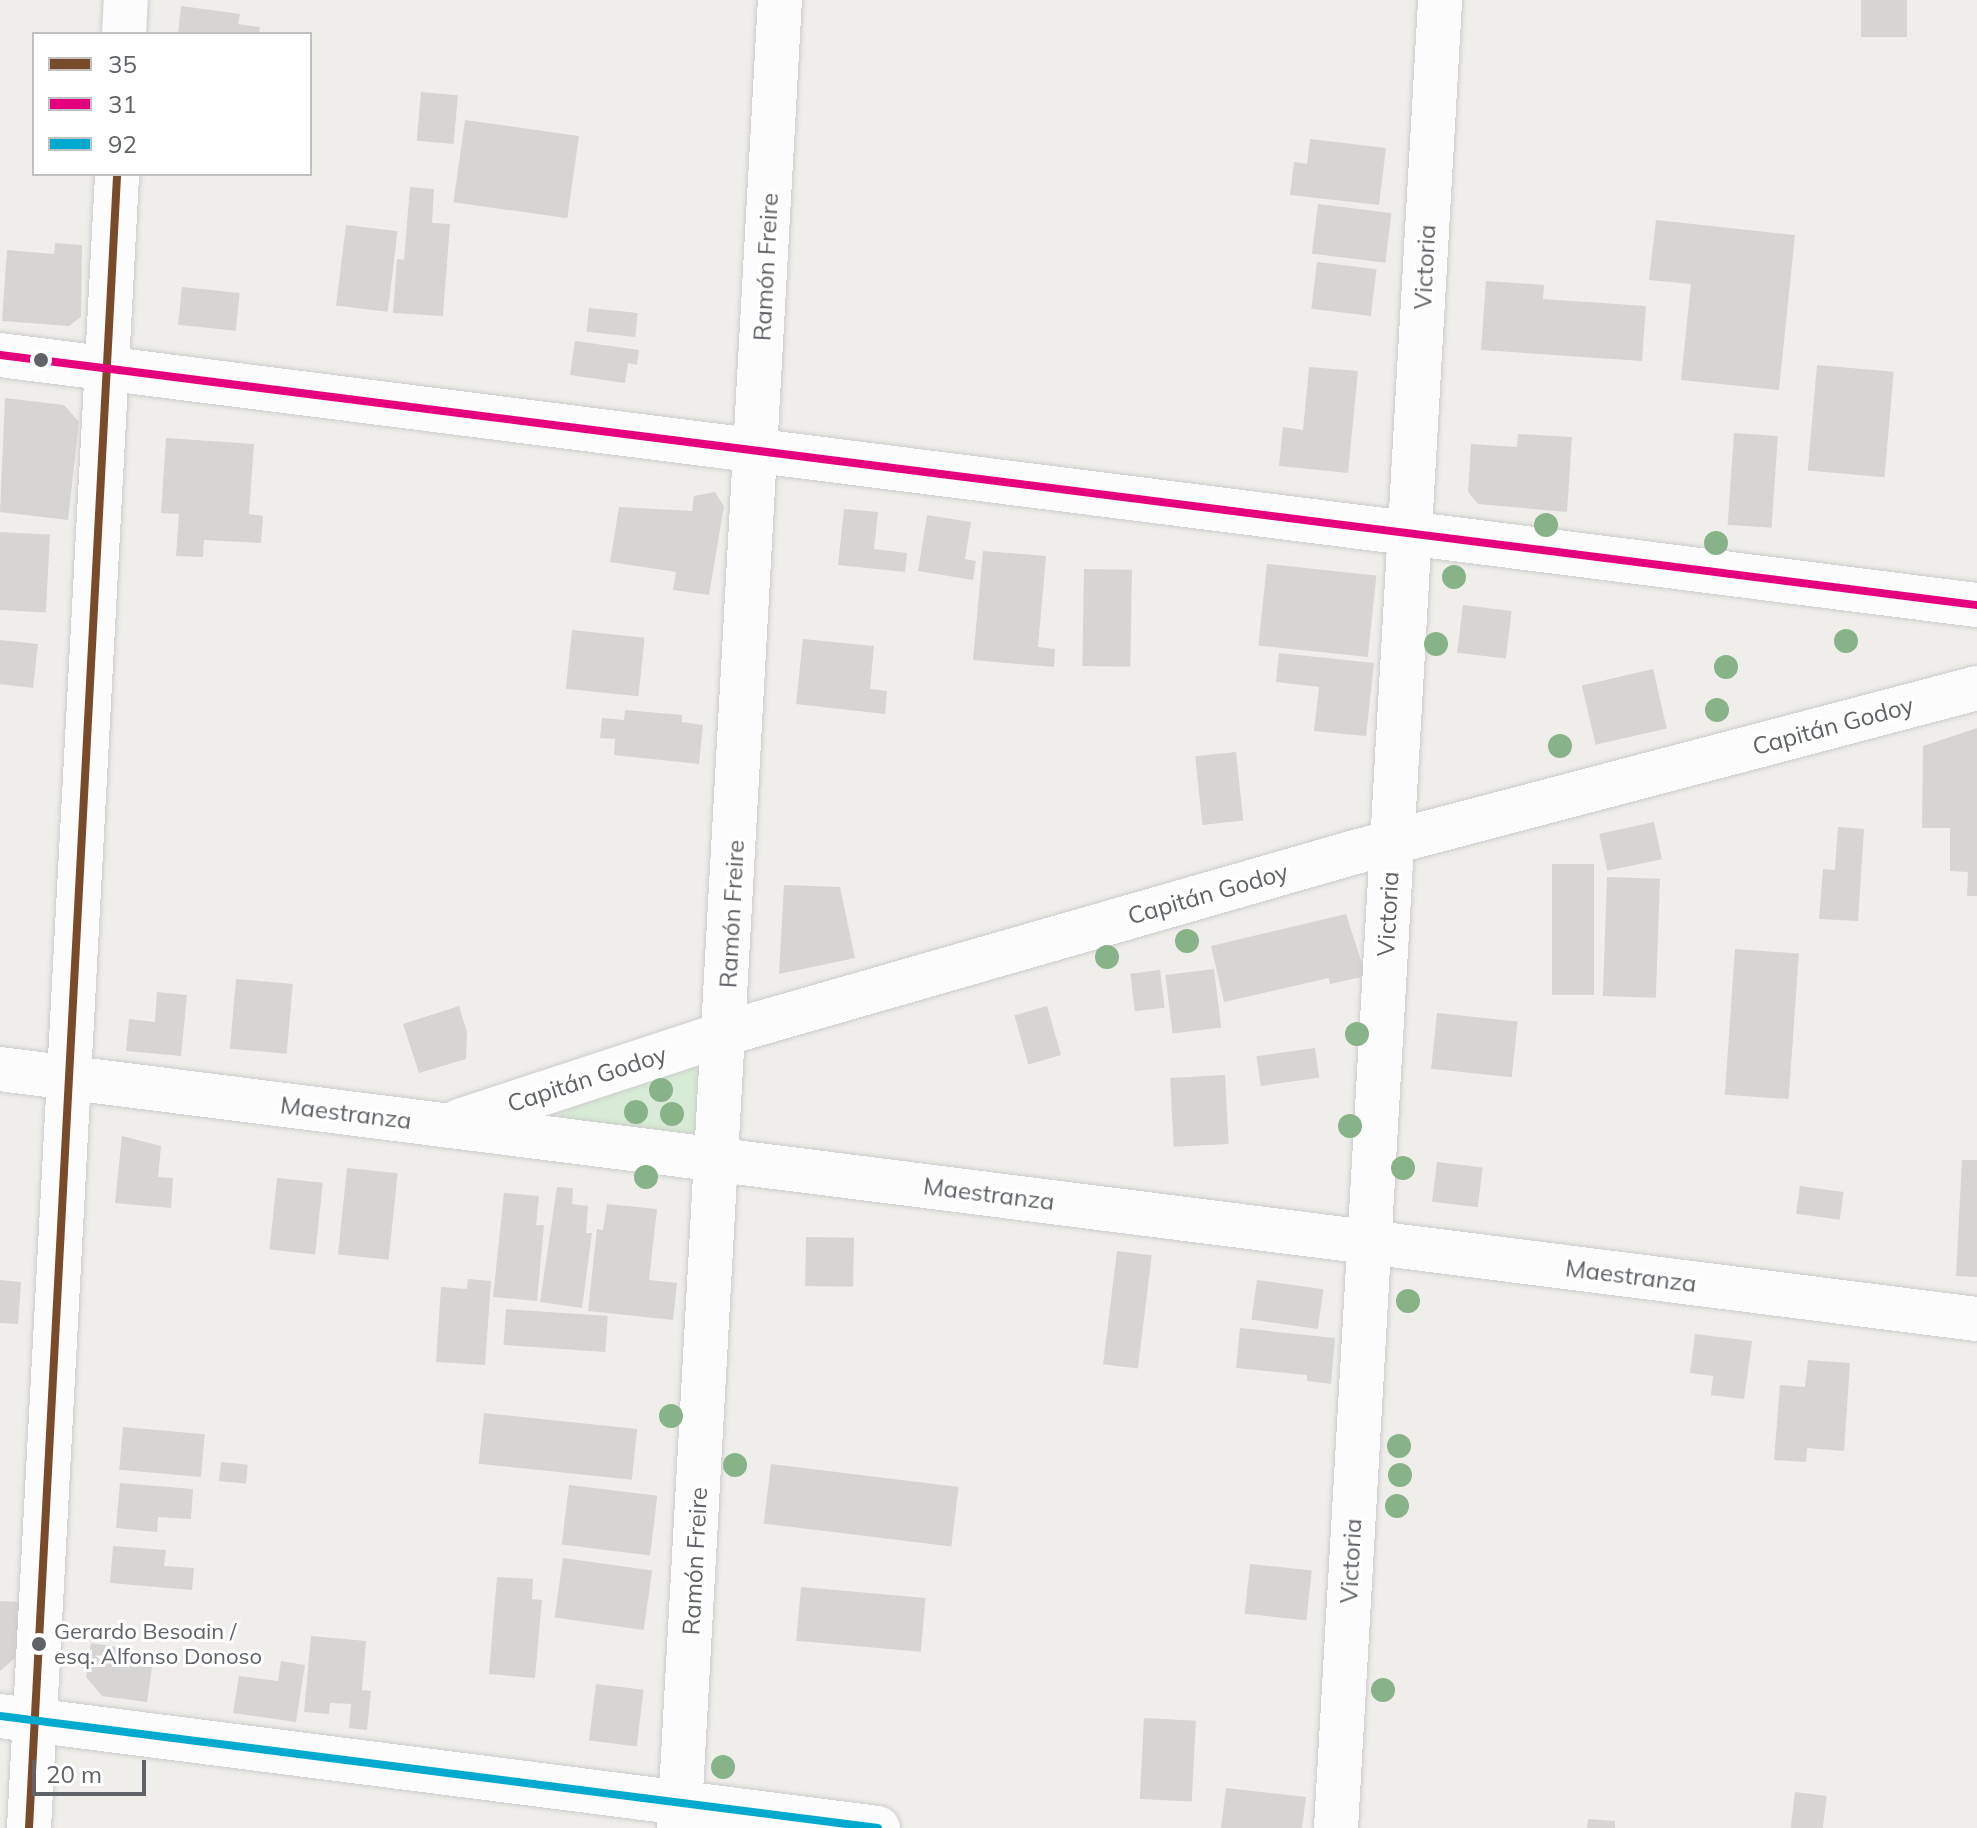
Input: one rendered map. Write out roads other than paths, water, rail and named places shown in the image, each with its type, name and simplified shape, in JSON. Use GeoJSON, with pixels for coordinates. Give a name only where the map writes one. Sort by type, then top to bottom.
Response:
{"type":"FeatureCollection","features":[{"type":"Feature","properties":{"kind":"street"},"geometry":{"type":"LineString","coordinates":[[124,32],[126,0]]}},
{"type":"Feature","properties":{"kind":"street","name":"Ramón Freire"},"geometry":{"type":"LineString","coordinates":[[679,1816],[719,1160],[780,0]]}},
{"type":"Feature","properties":{"kind":"street","name":"Victoria"},"geometry":{"type":"LineString","coordinates":[[1336,1828],[1440,0]]}},
{"type":"Feature","properties":{"kind":"street"},"geometry":{"type":"LineString","coordinates":[[29,1828],[17,1718],[69,1080],[117,176]]}},
{"type":"Feature","properties":{"kind":"street"},"geometry":{"type":"LineString","coordinates":[[0,355],[1409,533],[1971,614]]}},
{"type":"Feature","properties":{"kind":"street","name":"Capitán Godoy"},"geometry":{"type":"LineString","coordinates":[[446,1125],[726,1033],[1392,841],[1976,686]]}},
{"type":"Feature","properties":{"kind":"street","name":"Maestranza"},"geometry":{"type":"LineString","coordinates":[[0,1069],[1977,1319]]}},
{"type":"Feature","properties":{"kind":"street"},"geometry":{"type":"LineString","coordinates":[[17,1718],[679,1816],[878,1828]]}},
{"type":"Feature","properties":{"kind":"place","name":"Gerardo Besoain / esq. Alfonso Donoso"},"geometry":{"type":"Point","coordinates":[39,1644]}}]}
